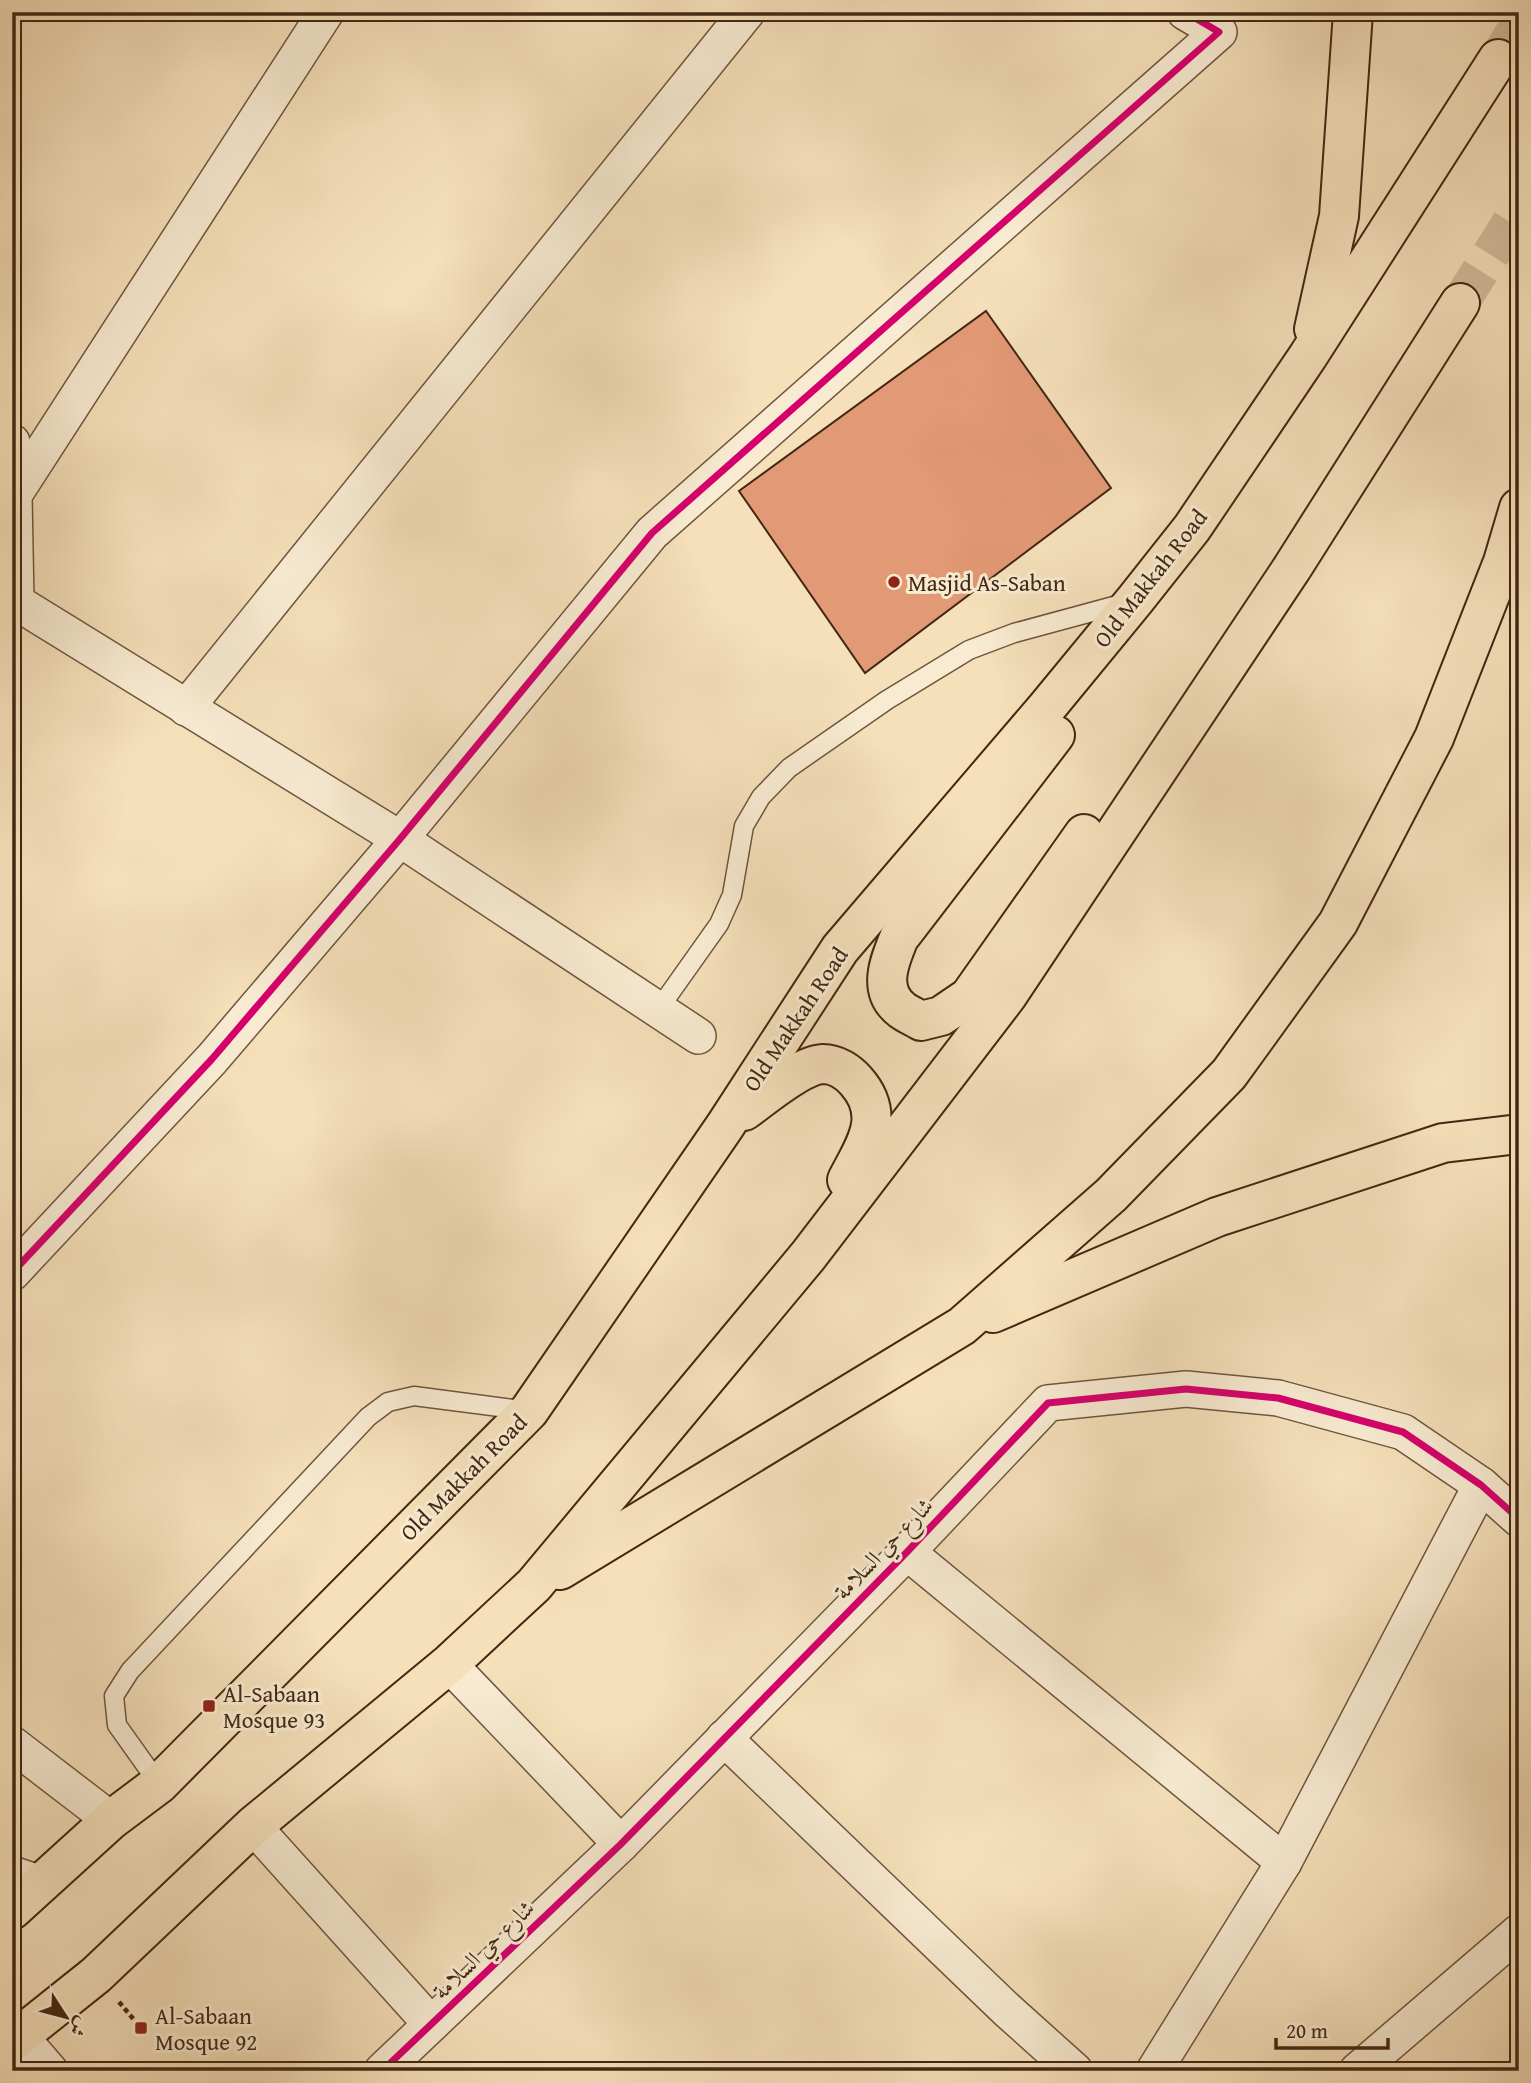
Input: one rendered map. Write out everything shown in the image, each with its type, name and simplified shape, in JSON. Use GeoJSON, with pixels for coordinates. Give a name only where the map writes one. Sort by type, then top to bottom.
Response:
{"type":"FeatureCollection","features":[{"type":"Feature","properties":{"kind":"highway"},"geometry":{"type":"LineString","coordinates":[[1308,356],[1339,216],[1353,12]]}},
{"type":"Feature","properties":{"kind":"highway","name":"Old Makkah Road"},"geometry":{"type":"LineString","coordinates":[[12,1910],[30,1871],[111,1820],[159,1784],[529,1411],[725,1126],[840,949],[1047,707],[1192,528],[1308,356],[1498,59]]}},
{"type":"Feature","properties":{"kind":"highway"},"geometry":{"type":"LineString","coordinates":[[16,2038],[96,1975],[253,1826],[449,1664],[534,1585],[807,1256],[1007,996],[1292,568],[1460,303]]}},
{"type":"Feature","properties":{"kind":"highway"},"geometry":{"type":"LineString","coordinates":[[962,1326],[1111,1195],[1229,1074],[1338,923],[1434,738],[1503,562],[1519,508]]}},
{"type":"Feature","properties":{"kind":"highway"},"geometry":{"type":"LineString","coordinates":[[1192,528],[1163,597],[898,938],[888,964],[887,992],[900,1009],[921,1021],[941,1016],[969,997],[1094,820],[1249,633]]}},
{"type":"Feature","properties":{"kind":"highway"},"geometry":{"type":"LineString","coordinates":[[725,1126],[795,1074],[823,1064],[847,1071],[865,1091],[874,1118],[864,1147],[807,1256]]}},
{"type":"Feature","properties":{"kind":"highway"},"geometry":{"type":"LineString","coordinates":[[534,1585],[962,1326],[1217,1217],[1443,1143],[1519,1134]]}},
{"type":"Feature","properties":{"kind":"street"},"geometry":{"type":"LineString","coordinates":[[14,495],[327,12]]}},
{"type":"Feature","properties":{"kind":"street"},"geometry":{"type":"LineString","coordinates":[[187,708],[747,12]]}},
{"type":"Feature","properties":{"kind":"street"},"geometry":{"type":"LineString","coordinates":[[12,1273],[212,1059],[400,839],[652,533],[1219,32],[1185,12]]}},
{"type":"Feature","properties":{"kind":"street"},"geometry":{"type":"LineString","coordinates":[[12,442],[14,605],[400,839],[698,1036]]}},
{"type":"Feature","properties":{"kind":"street","name":"شارع حي السلامة"},"geometry":{"type":"LineString","coordinates":[[382,2071],[621,1844],[907,1552],[1048,1403],[1186,1389],[1278,1398],[1402,1432],[1481,1485],[1519,1519]]}},
{"type":"Feature","properties":{"kind":"street"},"geometry":{"type":"LineString","coordinates":[[1154,2071],[1284,1862],[1481,1485]]}},
{"type":"Feature","properties":{"kind":"street"},"geometry":{"type":"LineString","coordinates":[[907,1552],[1284,1862]]}},
{"type":"Feature","properties":{"kind":"street"},"geometry":{"type":"LineString","coordinates":[[449,1664],[621,1844]]}},
{"type":"Feature","properties":{"kind":"street"},"geometry":{"type":"LineString","coordinates":[[724,1738],[1006,2009],[1075,2071]]}},
{"type":"Feature","properties":{"kind":"street"},"geometry":{"type":"LineString","coordinates":[[12,1744],[111,1820]]}},
{"type":"Feature","properties":{"kind":"street"},"geometry":{"type":"LineString","coordinates":[[253,1826],[431,2024]]}},
{"type":"Feature","properties":{"kind":"street"},"geometry":{"type":"LineString","coordinates":[[1357,2071],[1519,1931]]}},
{"type":"Feature","properties":{"kind":"street"},"geometry":{"type":"LineString","coordinates":[[16,2038],[50,2071]]}},
{"type":"Feature","properties":{"kind":"lane"},"geometry":{"type":"LineString","coordinates":[[658,1010],[719,924],[732,895],[744,826],[761,797],[789,768],[887,700],[969,650],[1014,633],[1135,600]]}},
{"type":"Feature","properties":{"kind":"lane"},"geometry":{"type":"LineString","coordinates":[[159,1784],[117,1725],[114,1696],[130,1671],[368,1417],[388,1402],[414,1396],[529,1411]]}},
{"type":"Feature","properties":{"kind":"building","name":"Masjid As-Saban"},"geometry":{"type":"Polygon","coordinates":[[[986,311],[1111,488],[865,673],[739,491],[986,311]]]}},
{"type":"Feature","properties":{"kind":"tunnel"},"geometry":{"type":"LineString","coordinates":[[1498,59],[1519,25]]}},
{"type":"Feature","properties":{"kind":"tunnel"},"geometry":{"type":"LineString","coordinates":[[1460,303],[1519,210]]}},
{"type":"Feature","properties":{"kind":"cycle path"},"geometry":{"type":"LineString","coordinates":[[12,1273],[212,1059],[400,839],[652,533],[1219,32],[1185,12]]}},
{"type":"Feature","properties":{"kind":"cycle path"},"geometry":{"type":"LineString","coordinates":[[382,2071],[621,1844],[907,1552],[1048,1403],[1186,1389],[1278,1398],[1403,1432],[1481,1485],[1519,1519]]}},
{"type":"Feature","properties":{"kind":"place","name":"Masjid As-Saban"},"geometry":{"type":"Point","coordinates":[894,582]}},
{"type":"Feature","properties":{"kind":"place","name":"Al-Sabaan Mosque 93"},"geometry":{"type":"Point","coordinates":[209,1706]}},
{"type":"Feature","properties":{"kind":"place","name":"Al-Sabaan Mosque 92"},"geometry":{"type":"Point","coordinates":[141,2028]}}]}
